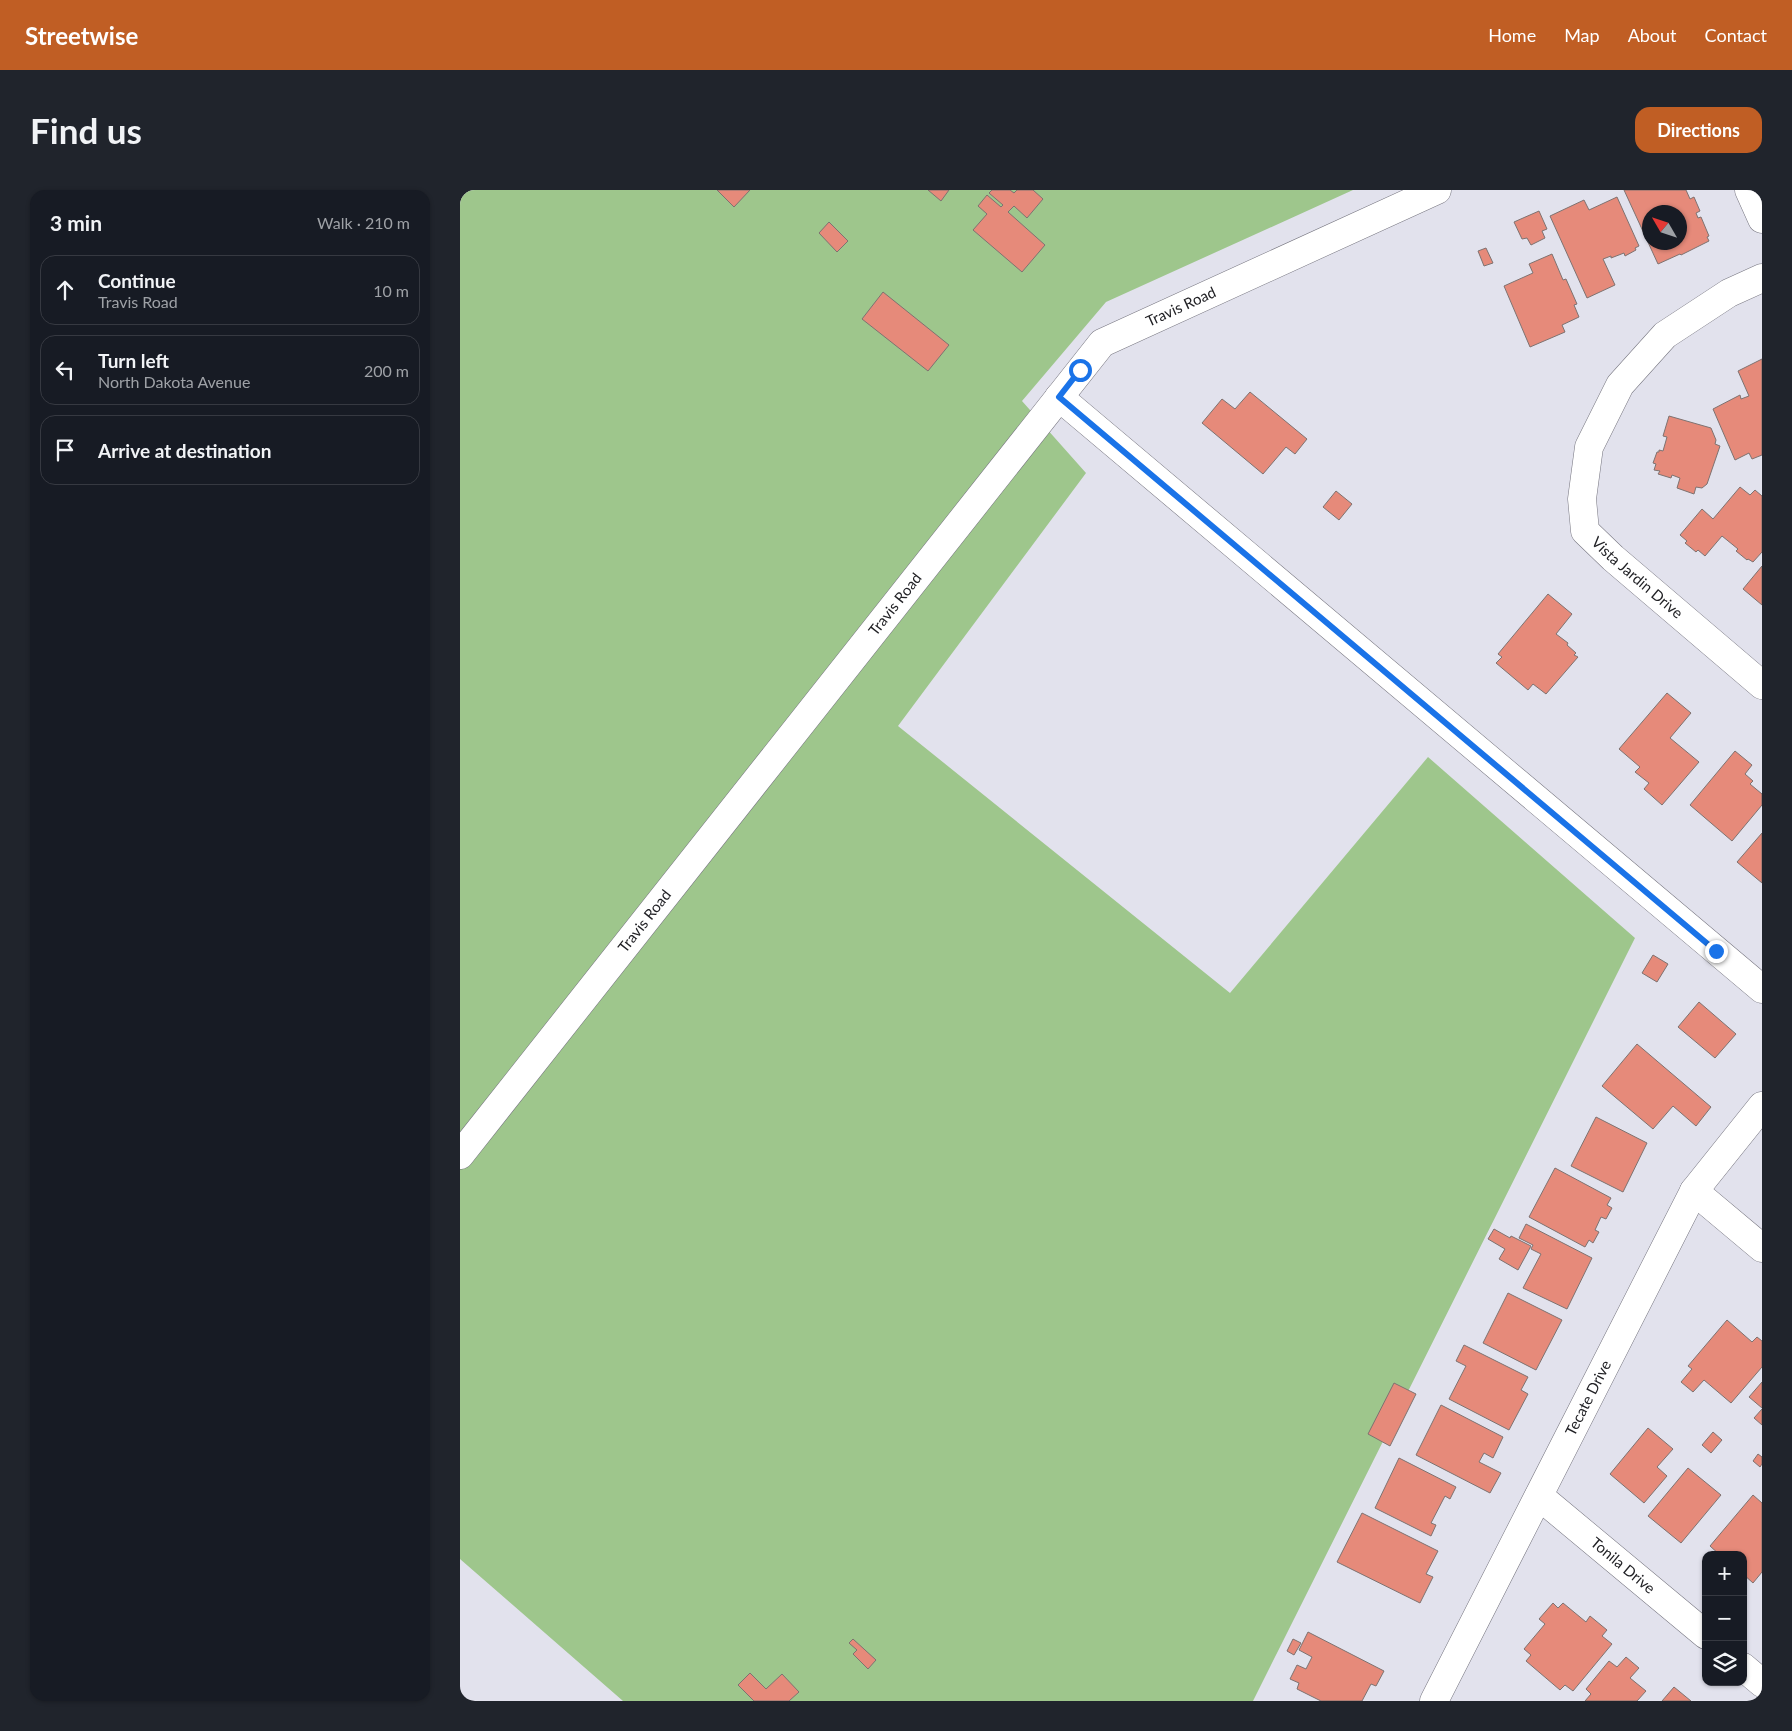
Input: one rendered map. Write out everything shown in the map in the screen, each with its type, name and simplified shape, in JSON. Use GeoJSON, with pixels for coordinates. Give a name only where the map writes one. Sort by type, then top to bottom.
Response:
{"type":"FeatureCollection","features":[{"type":"Feature","properties":{"kind":"street","name":"Travis Road"},"geometry":{"type":"LineString","coordinates":[[460,1155],[1102,343],[1437,190]]}},
{"type":"Feature","properties":{"kind":"street"},"geometry":{"type":"LineString","coordinates":[[1749,190],[1762,219]]}},
{"type":"Feature","properties":{"kind":"street","name":"Vista Jardin Drive"},"geometry":{"type":"LineString","coordinates":[[1762,278],[1729,293],[1665,335],[1620,385],[1589,448],[1582,499],[1585,531],[1613,558],[1762,685]]}},
{"type":"Feature","properties":{"kind":"street"},"geometry":{"type":"LineString","coordinates":[[1059,397],[1762,989]]}},
{"type":"Feature","properties":{"kind":"street","name":"Tecate Drive"},"geometry":{"type":"LineString","coordinates":[[1434,1701],[1694,1191],[1762,1106]]}},
{"type":"Feature","properties":{"kind":"street"},"geometry":{"type":"LineString","coordinates":[[1694,1191],[1762,1248]]}},
{"type":"Feature","properties":{"kind":"street","name":"Tonila Drive"},"geometry":{"type":"LineString","coordinates":[[1539,1496],[1702,1633]]}},
{"type":"Feature","properties":{"kind":"street"},"geometry":{"type":"LineString","coordinates":[[1747,1670],[1762,1682]]}},
{"type":"Feature","properties":{"kind":"green space"},"geometry":{"type":"Polygon","coordinates":[[[460,190],[1353,190],[1106,302],[1022,401],[1086,473],[898,726],[1230,993],[1428,757],[1635,938],[1253,1701],[623,1701],[460,1559],[460,190]]]}},
{"type":"Feature","properties":{"kind":"building"},"geometry":{"type":"Polygon","coordinates":[[[717,190],[750,190],[734,207],[717,190]]]}},
{"type":"Feature","properties":{"kind":"building"},"geometry":{"type":"Polygon","coordinates":[[[928,190],[949,190],[941,201],[928,190]]]}},
{"type":"Feature","properties":{"kind":"building"},"geometry":{"type":"Polygon","coordinates":[[[992,190],[1010,190],[1014,193],[1017,190],[1033,190],[1043,199],[1027,218],[1014,206],[1008,212],[1045,245],[1022,272],[973,230],[987,214],[978,206],[987,195],[1001,207],[1003,205],[989,193],[992,190]]]}},
{"type":"Feature","properties":{"kind":"building"},"geometry":{"type":"Polygon","coordinates":[[[1624,190],[1686,190],[1690,199],[1694,197],[1700,211],[1696,213],[1698,218],[1701,217],[1709,236],[1707,237],[1709,241],[1658,264],[1652,250],[1687,250],[1687,205],[1642,205],[1642,229],[1624,190]]]}},
{"type":"Feature","properties":{"kind":"building"},"geometry":{"type":"Polygon","coordinates":[[[1617,197],[1639,246],[1635,248],[1636,250],[1625,256],[1624,253],[1603,259],[1615,285],[1587,298],[1550,216],[1584,200],[1589,210],[1617,197]]]}},
{"type":"Feature","properties":{"kind":"building"},"geometry":{"type":"Polygon","coordinates":[[[1539,211],[1547,229],[1542,231],[1545,238],[1531,245],[1527,238],[1522,239],[1514,222],[1539,211]]]}},
{"type":"Feature","properties":{"kind":"building"},"geometry":{"type":"Polygon","coordinates":[[[829,222],[848,241],[837,252],[819,233],[829,222]]]}},
{"type":"Feature","properties":{"kind":"building"},"geometry":{"type":"Polygon","coordinates":[[[1486,248],[1493,263],[1484,266],[1478,251],[1486,248]]]}},
{"type":"Feature","properties":{"kind":"building"},"geometry":{"type":"Polygon","coordinates":[[[1552,254],[1563,280],[1566,279],[1577,304],[1574,305],[1579,317],[1562,325],[1565,332],[1530,347],[1504,286],[1533,273],[1529,264],[1552,254]]]}},
{"type":"Feature","properties":{"kind":"building"},"geometry":{"type":"Polygon","coordinates":[[[883,292],[949,345],[928,371],[862,319],[883,292]]]}},
{"type":"Feature","properties":{"kind":"building"},"geometry":{"type":"Polygon","coordinates":[[[1762,359],[1762,455],[1752,459],[1749,453],[1735,460],[1713,409],[1740,395],[1741,399],[1749,396],[1738,371],[1762,359]]]}},
{"type":"Feature","properties":{"kind":"building"},"geometry":{"type":"Polygon","coordinates":[[[1250,392],[1307,439],[1295,454],[1286,447],[1263,474],[1202,423],[1222,399],[1235,409],[1250,392]]]}},
{"type":"Feature","properties":{"kind":"building"},"geometry":{"type":"Polygon","coordinates":[[[1669,416],[1711,428],[1716,440],[1715,444],[1720,446],[1707,484],[1702,488],[1696,487],[1694,494],[1677,488],[1680,478],[1672,475],[1671,478],[1658,474],[1660,471],[1654,470],[1656,464],[1653,463],[1657,452],[1659,450],[1663,451],[1667,437],[1663,436],[1669,416]]]}},
{"type":"Feature","properties":{"kind":"building"},"geometry":{"type":"Polygon","coordinates":[[[1740,487],[1750,495],[1755,490],[1762,496],[1762,552],[1753,562],[1747,560],[1736,551],[1738,549],[1722,536],[1705,556],[1698,550],[1696,552],[1685,543],[1687,541],[1680,535],[1702,509],[1713,519],[1740,487]]]}},
{"type":"Feature","properties":{"kind":"building"},"geometry":{"type":"Polygon","coordinates":[[[1336,491],[1352,504],[1339,520],[1323,507],[1336,491]]]}},
{"type":"Feature","properties":{"kind":"building"},"geometry":{"type":"Polygon","coordinates":[[[1762,566],[1762,605],[1743,589],[1762,566]]]}},
{"type":"Feature","properties":{"kind":"building"},"geometry":{"type":"Polygon","coordinates":[[[1548,594],[1572,614],[1556,634],[1568,643],[1567,645],[1576,653],[1574,655],[1578,657],[1546,694],[1533,684],[1528,690],[1496,663],[1502,657],[1498,654],[1548,594]]]}},
{"type":"Feature","properties":{"kind":"building"},"geometry":{"type":"Polygon","coordinates":[[[1667,693],[1691,713],[1670,738],[1699,762],[1662,805],[1644,789],[1649,783],[1635,772],[1640,767],[1619,749],[1667,693]]]}},
{"type":"Feature","properties":{"kind":"building"},"geometry":{"type":"Polygon","coordinates":[[[1735,751],[1752,765],[1745,774],[1753,781],[1750,784],[1762,794],[1762,805],[1732,841],[1690,805],[1735,751]]]}},
{"type":"Feature","properties":{"kind":"building"},"geometry":{"type":"Polygon","coordinates":[[[1762,833],[1762,883],[1737,862],[1762,833]]]}},
{"type":"Feature","properties":{"kind":"building"},"geometry":{"type":"Polygon","coordinates":[[[1653,955],[1668,964],[1657,982],[1642,973],[1653,955]]]}},
{"type":"Feature","properties":{"kind":"building"},"geometry":{"type":"Polygon","coordinates":[[[1699,1002],[1736,1034],[1715,1058],[1678,1027],[1699,1002]]]}},
{"type":"Feature","properties":{"kind":"building"},"geometry":{"type":"Polygon","coordinates":[[[1637,1044],[1711,1107],[1696,1126],[1673,1106],[1653,1129],[1602,1086],[1637,1044]]]}},
{"type":"Feature","properties":{"kind":"building"},"geometry":{"type":"Polygon","coordinates":[[[1596,1117],[1647,1143],[1623,1192],[1571,1166],[1596,1117]]]}},
{"type":"Feature","properties":{"kind":"building"},"geometry":{"type":"Polygon","coordinates":[[[1555,1168],[1611,1198],[1607,1205],[1612,1208],[1606,1219],[1601,1217],[1595,1230],[1599,1232],[1593,1243],[1589,1240],[1585,1247],[1529,1217],[1555,1168]]]}},
{"type":"Feature","properties":{"kind":"building"},"geometry":{"type":"Polygon","coordinates":[[[1526,1224],[1592,1258],[1567,1309],[1523,1288],[1541,1254],[1531,1249],[1533,1245],[1519,1238],[1526,1224]]]}},
{"type":"Feature","properties":{"kind":"building"},"geometry":{"type":"Polygon","coordinates":[[[1494,1229],[1531,1246],[1518,1270],[1499,1259],[1505,1249],[1488,1239],[1494,1229]]]}},
{"type":"Feature","properties":{"kind":"building"},"geometry":{"type":"Polygon","coordinates":[[[1508,1293],[1562,1320],[1536,1370],[1483,1343],[1508,1293]]]}},
{"type":"Feature","properties":{"kind":"building"},"geometry":{"type":"Polygon","coordinates":[[[1727,1320],[1752,1342],[1757,1337],[1762,1341],[1762,1367],[1731,1403],[1704,1380],[1693,1392],[1681,1382],[1692,1369],[1688,1366],[1727,1320]]]}},
{"type":"Feature","properties":{"kind":"building"},"geometry":{"type":"Polygon","coordinates":[[[1464,1345],[1528,1377],[1521,1390],[1528,1394],[1509,1430],[1449,1399],[1466,1366],[1456,1361],[1464,1345]]]}},
{"type":"Feature","properties":{"kind":"building"},"geometry":{"type":"Polygon","coordinates":[[[1762,1382],[1762,1408],[1749,1397],[1762,1382]]]}},
{"type":"Feature","properties":{"kind":"building"},"geometry":{"type":"Polygon","coordinates":[[[1394,1383],[1416,1394],[1390,1446],[1368,1434],[1394,1383]]]}},
{"type":"Feature","properties":{"kind":"building"},"geometry":{"type":"Polygon","coordinates":[[[1441,1405],[1503,1437],[1493,1458],[1484,1453],[1479,1462],[1501,1473],[1490,1493],[1416,1455],[1441,1405]]]}},
{"type":"Feature","properties":{"kind":"building"},"geometry":{"type":"Polygon","coordinates":[[[1762,1409],[1762,1425],[1754,1418],[1762,1409]]]}},
{"type":"Feature","properties":{"kind":"building"},"geometry":{"type":"Polygon","coordinates":[[[1648,1428],[1673,1449],[1657,1467],[1667,1476],[1644,1503],[1610,1474],[1648,1428]]]}},
{"type":"Feature","properties":{"kind":"building"},"geometry":{"type":"Polygon","coordinates":[[[1713,1432],[1722,1440],[1711,1453],[1702,1445],[1713,1432]]]}},
{"type":"Feature","properties":{"kind":"building"},"geometry":{"type":"Polygon","coordinates":[[[1758,1454],[1762,1457],[1760,1467],[1753,1461],[1758,1454]]]}},
{"type":"Feature","properties":{"kind":"building"},"geometry":{"type":"Polygon","coordinates":[[[1399,1458],[1456,1487],[1450,1499],[1445,1496],[1431,1523],[1436,1525],[1431,1536],[1375,1508],[1399,1458]]]}},
{"type":"Feature","properties":{"kind":"building"},"geometry":{"type":"Polygon","coordinates":[[[1688,1468],[1721,1495],[1681,1543],[1648,1516],[1688,1468]]]}},
{"type":"Feature","properties":{"kind":"building"},"geometry":{"type":"Polygon","coordinates":[[[1753,1495],[1762,1503],[1762,1572],[1753,1583],[1747,1578],[1747,1551],[1716,1551],[1710,1546],[1753,1495]]]}},
{"type":"Feature","properties":{"kind":"building"},"geometry":{"type":"Polygon","coordinates":[[[1362,1513],[1438,1551],[1426,1574],[1433,1577],[1420,1603],[1337,1562],[1362,1513]]]}},
{"type":"Feature","properties":{"kind":"building"},"geometry":{"type":"Polygon","coordinates":[[[1553,1603],[1558,1608],[1563,1603],[1586,1622],[1590,1616],[1607,1630],[1602,1636],[1612,1644],[1573,1691],[1565,1685],[1560,1690],[1526,1661],[1531,1655],[1524,1649],[1545,1624],[1539,1619],[1553,1603]]]}},
{"type":"Feature","properties":{"kind":"building"},"geometry":{"type":"Polygon","coordinates":[[[1308,1632],[1384,1671],[1376,1686],[1371,1684],[1362,1701],[1321,1701],[1297,1689],[1299,1683],[1290,1679],[1297,1665],[1306,1669],[1312,1657],[1299,1650],[1308,1632]]]}},
{"type":"Feature","properties":{"kind":"building"},"geometry":{"type":"Polygon","coordinates":[[[853,1639],[876,1660],[868,1669],[853,1654],[857,1650],[849,1643],[853,1639]]]}},
{"type":"Feature","properties":{"kind":"building"},"geometry":{"type":"Polygon","coordinates":[[[1293,1639],[1301,1643],[1294,1655],[1287,1651],[1293,1639]]]}},
{"type":"Feature","properties":{"kind":"building"},"geometry":{"type":"Polygon","coordinates":[[[1626,1657],[1639,1668],[1630,1678],[1646,1691],[1637,1701],[1585,1701],[1591,1694],[1586,1689],[1609,1661],[1617,1667],[1626,1657]]]}},
{"type":"Feature","properties":{"kind":"building"},"geometry":{"type":"Polygon","coordinates":[[[750,1673],[766,1689],[782,1674],[799,1692],[789,1701],[754,1701],[738,1685],[750,1673]]]}},
{"type":"Feature","properties":{"kind":"building"},"geometry":{"type":"Polygon","coordinates":[[[1674,1687],[1691,1701],[1662,1701],[1674,1687]]]}},
{"type":"Feature","properties":{"kind":"route"},"geometry":{"type":"LineString","coordinates":[[1080,370],[1059,397],[1716,951]]}}]}
